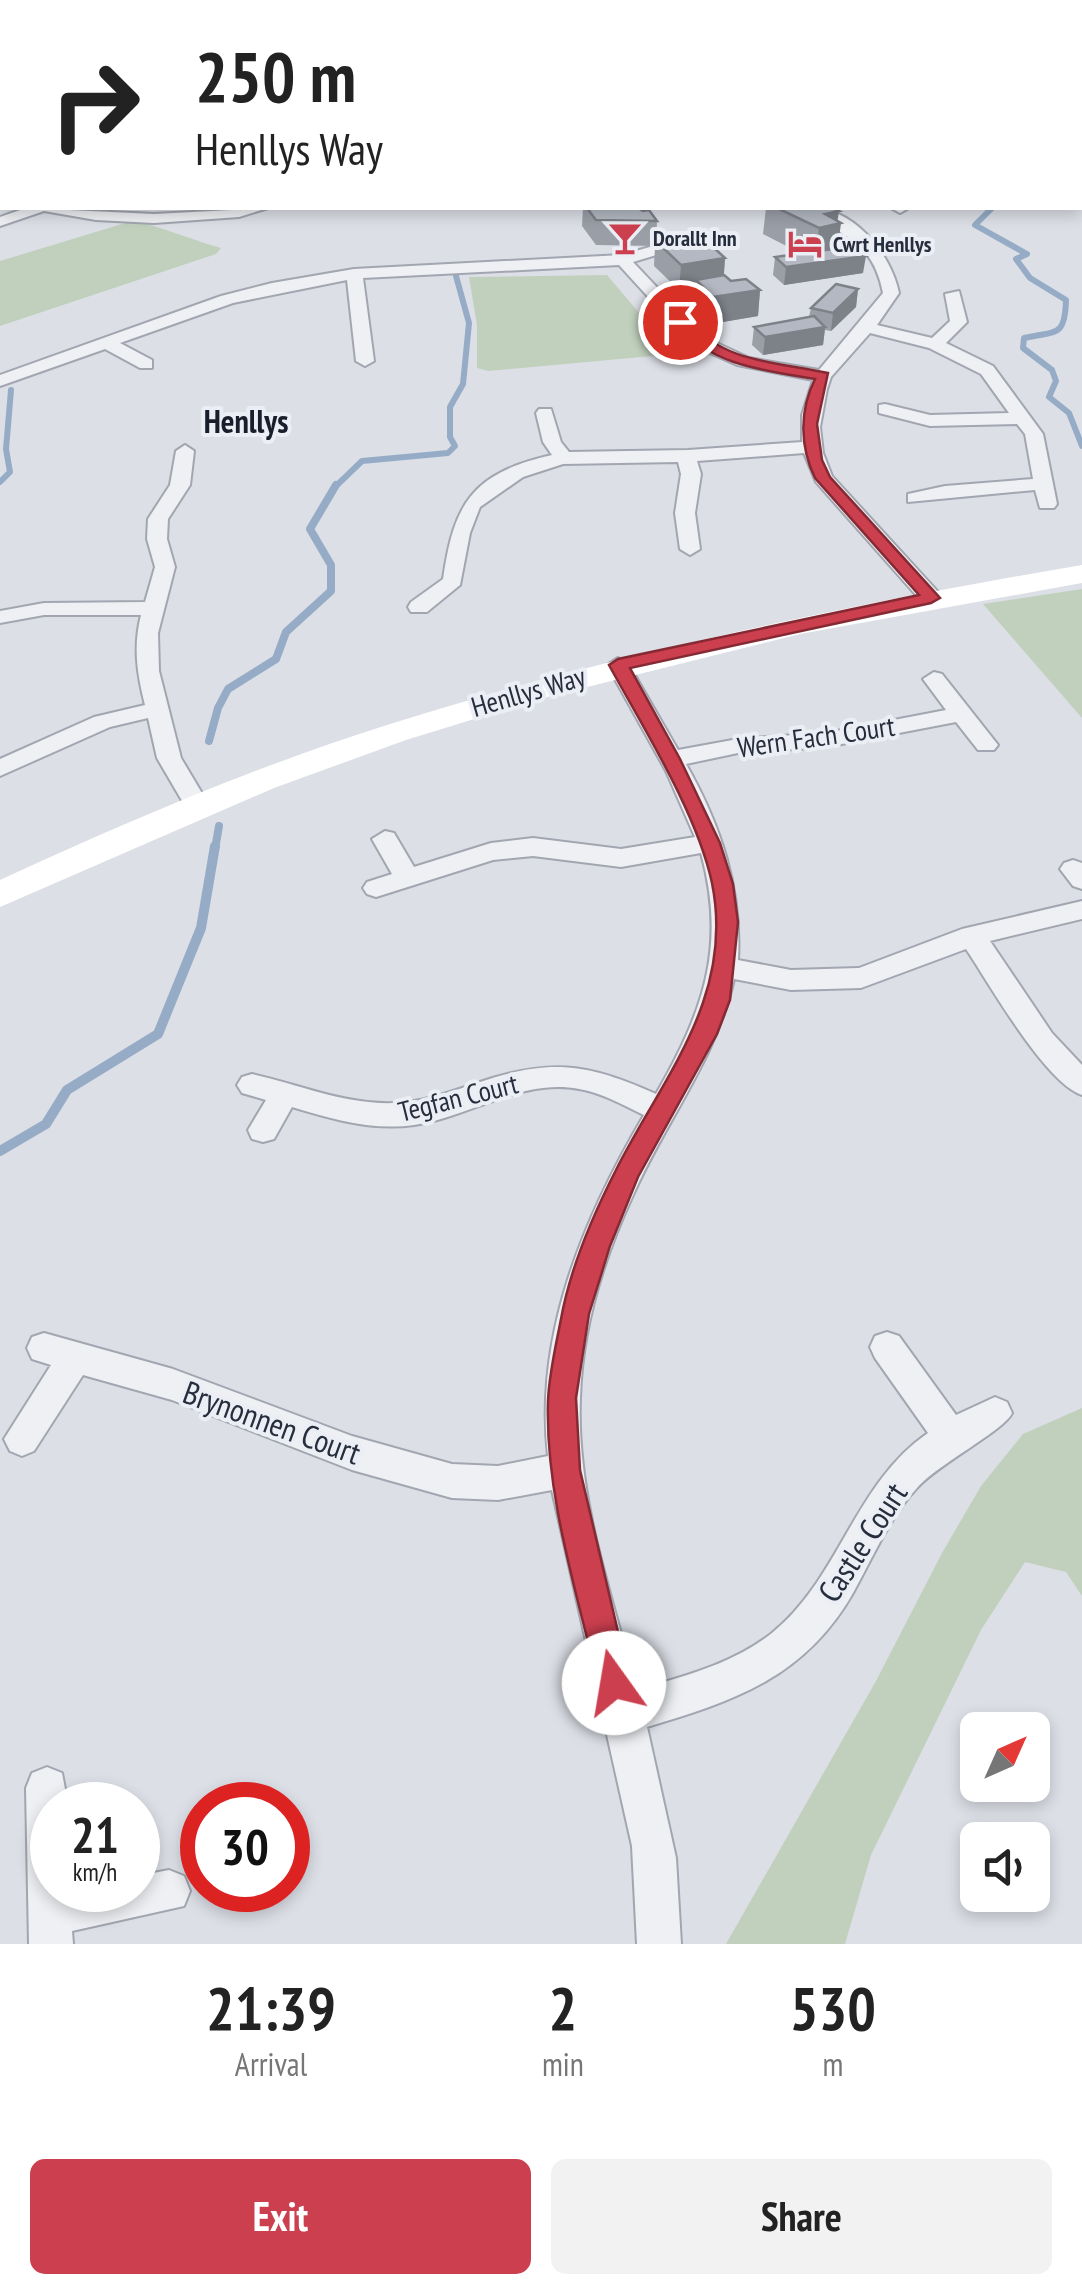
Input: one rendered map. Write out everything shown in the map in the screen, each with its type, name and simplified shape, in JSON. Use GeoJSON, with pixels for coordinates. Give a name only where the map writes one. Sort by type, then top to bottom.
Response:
{"type":"FeatureCollection","features":[{"type":"Feature","properties":{"kind":"street"},"geometry":{"type":"LineString","coordinates":[[0,222],[33,210]]}},
{"type":"Feature","properties":{"kind":"street"},"geometry":{"type":"LineString","coordinates":[[58,210],[83,215],[136,216],[216,215],[248,210]]}},
{"type":"Feature","properties":{"kind":"street"},"geometry":{"type":"LineString","coordinates":[[818,210],[841,222],[883,259],[890,294],[867,327],[823,376],[814,394],[812,448],[823,478],[931,598]]}},
{"type":"Feature","properties":{"kind":"street"},"geometry":{"type":"LineString","coordinates":[[0,381],[246,293],[354,274],[623,260],[690,240]]}},
{"type":"Feature","properties":{"kind":"street"},"geometry":{"type":"LineString","coordinates":[[623,260],[698,341],[713,351],[734,360],[823,376]]}},
{"type":"Feature","properties":{"kind":"street"},"geometry":{"type":"LineString","coordinates":[[354,274],[365,360]]}},
{"type":"Feature","properties":{"kind":"street"},"geometry":{"type":"LineString","coordinates":[[935,344],[959,322],[953,294]]}},
{"type":"Feature","properties":{"kind":"street"},"geometry":{"type":"LineString","coordinates":[[867,327],[935,344],[987,370],[1034,434],[1045,494],[977,488],[916,498]]}},
{"type":"Feature","properties":{"kind":"street"},"geometry":{"type":"LineString","coordinates":[[108,344],[146,364]]}},
{"type":"Feature","properties":{"kind":"street"},"geometry":{"type":"LineString","coordinates":[[884,409],[930,421],[1020,418]]}},
{"type":"Feature","properties":{"kind":"street"},"geometry":{"type":"LineString","coordinates":[[545,413],[552,442],[563,457]]}},
{"type":"Feature","properties":{"kind":"street"},"geometry":{"type":"LineString","coordinates":[[419,607],[453,581],[461,526],[472,504],[502,481],[563,457],[686,456],[776,445],[812,448]]}},
{"type":"Feature","properties":{"kind":"street"},"geometry":{"type":"LineString","coordinates":[[184,451],[180,485],[158,519],[157,540],[165,567],[147,633],[148,671],[168,758],[197,804]]}},
{"type":"Feature","properties":{"kind":"street"},"geometry":{"type":"LineString","coordinates":[[686,456],[691,474],[685,513],[690,549]]}},
{"type":"Feature","properties":{"kind":"street","name":"Henllys Way"},"geometry":{"type":"LineString","coordinates":[[0,894],[197,804],[410,726],[618,665],[931,598],[1082,574]]}},
{"type":"Feature","properties":{"kind":"street"},"geometry":{"type":"LineString","coordinates":[[0,616],[44,609],[153,608]]}},
{"type":"Feature","properties":{"kind":"street"},"geometry":{"type":"LineString","coordinates":[[618,665],[670,759],[710,843],[722,884],[727,922],[718,1000],[705,1034],[626,1175],[576,1314],[562,1398],[566,1470],[654,1849],[659,1944]]}},
{"type":"Feature","properties":{"kind":"street"},"geometry":{"type":"LineString","coordinates":[[934,679],[986,746]]}},
{"type":"Feature","properties":{"kind":"street"},"geometry":{"type":"LineString","coordinates":[[0,768],[102,722],[157,710]]}},
{"type":"Feature","properties":{"kind":"street","name":"Wern Fach Court"},"geometry":{"type":"LineString","coordinates":[[670,759],[738,746],[826,740],[961,714]]}},
{"type":"Feature","properties":{"kind":"street"},"geometry":{"type":"LineString","coordinates":[[385,839],[408,879]]}},
{"type":"Feature","properties":{"kind":"street"},"geometry":{"type":"LineString","coordinates":[[376,888],[492,852],[533,847],[621,858],[710,843]]}},
{"type":"Feature","properties":{"kind":"street"},"geometry":{"type":"LineString","coordinates":[[724,967],[791,980],[862,978],[972,936],[1082,910]]}},
{"type":"Feature","properties":{"kind":"street"},"geometry":{"type":"LineString","coordinates":[[972,936],[1042,1040],[1082,1084]]}},
{"type":"Feature","properties":{"kind":"street","name":"Tegfan Court"},"geometry":{"type":"LineString","coordinates":[[252,1085],[367,1115],[398,1116],[460,1101],[518,1080],[570,1076],[661,1109]]}},
{"type":"Feature","properties":{"kind":"street"},"geometry":{"type":"LineString","coordinates":[[262,1130],[286,1091]]}},
{"type":"Feature","properties":{"kind":"street"},"geometry":{"type":"LineString","coordinates":[[886,1348],[950,1435]]}},
{"type":"Feature","properties":{"kind":"street","name":"Brynonnen Court"},"geometry":{"type":"LineString","coordinates":[[22,1439],[59,1353],[173,1385],[352,1453],[452,1482],[498,1483],[566,1470]]}},
{"type":"Feature","properties":{"kind":"street","name":"Castle Court"},"geometry":{"type":"LineString","coordinates":[[622,1714],[734,1679],[786,1647],[833,1593],[884,1500],[914,1464],[950,1435],[995,1413]]}},
{"type":"Feature","properties":{"kind":"street"},"geometry":{"type":"LineString","coordinates":[[50,1929],[168,1890]]}},
{"type":"Feature","properties":{"kind":"green space"},"geometry":{"type":"Polygon","coordinates":[[[132,221],[221,248],[216,254],[0,326],[0,261],[132,221]]]}},
{"type":"Feature","properties":{"kind":"green space"},"geometry":{"type":"Polygon","coordinates":[[[607,275],[674,354],[488,371],[477,368],[477,325],[469,277],[607,275]]]}},
{"type":"Feature","properties":{"kind":"green space"},"geometry":{"type":"Polygon","coordinates":[[[1082,589],[1082,718],[983,604],[1082,589]]]}},
{"type":"Feature","properties":{"kind":"green space"},"geometry":{"type":"Polygon","coordinates":[[[1082,1408],[1082,1596],[1066,1572],[1025,1562],[981,1630],[871,1855],[845,1944],[726,1944],[876,1681],[981,1486],[1023,1434],[1082,1408]]]}},
{"type":"Feature","properties":{"kind":"building"},"geometry":{"type":"Polygon","coordinates":[[[588,210],[649,210],[657,221],[596,220],[588,210]]]}},
{"type":"Feature","properties":{"kind":"building"},"geometry":{"type":"Polygon","coordinates":[[[781,210],[839,211],[825,214],[841,223],[819,228],[781,210]]]}},
{"type":"Feature","properties":{"kind":"building"},"geometry":{"type":"Polygon","coordinates":[[[699,234],[725,258],[681,265],[656,241],[699,234]]]}},
{"type":"Feature","properties":{"kind":"building"},"geometry":{"type":"Polygon","coordinates":[[[855,246],[866,256],[786,267],[775,257],[855,246]]]}},
{"type":"Feature","properties":{"kind":"building"},"geometry":{"type":"Polygon","coordinates":[[[724,275],[731,281],[746,279],[760,290],[713,297],[696,280],[724,275]]]}},
{"type":"Feature","properties":{"kind":"building"},"geometry":{"type":"Polygon","coordinates":[[[836,284],[858,289],[833,313],[811,308],[836,284]]]}},
{"type":"Feature","properties":{"kind":"building"},"geometry":{"type":"Polygon","coordinates":[[[814,316],[825,327],[765,337],[754,327],[814,316]]]}},
{"type":"Feature","properties":{"kind":"waterway"},"geometry":{"type":"LineString","coordinates":[[990,210],[975,225],[1027,254],[1016,259],[1030,278],[1066,300],[1061,326],[1052,333],[1024,338],[1023,348],[1052,370],[1056,381],[1049,397],[1069,413],[1082,446]]}},
{"type":"Feature","properties":{"kind":"waterway"},"geometry":{"type":"LineString","coordinates":[[335,487],[362,461],[448,453],[455,446],[450,437],[450,407],[463,384],[469,323],[456,276]]}},
{"type":"Feature","properties":{"kind":"waterway"},"geometry":{"type":"LineString","coordinates":[[0,482],[10,472],[6,449],[11,390]]}},
{"type":"Feature","properties":{"kind":"waterway"},"geometry":{"type":"LineString","coordinates":[[209,741],[228,689],[276,659],[286,632],[331,591],[331,565],[310,529],[336,485]]}},
{"type":"Feature","properties":{"kind":"waterway"},"geometry":{"type":"LineString","coordinates":[[215,849],[219,826]]}},
{"type":"Feature","properties":{"kind":"waterway"},"geometry":{"type":"LineString","coordinates":[[0,1151],[46,1124],[67,1090],[158,1034],[201,928],[215,846]]}},
{"type":"Feature","properties":{"kind":"place","name":"Dorallt Inn"},"geometry":{"type":"Point","coordinates":[625,238]}},
{"type":"Feature","properties":{"kind":"place","name":"Cwrt Henllys"},"geometry":{"type":"Point","coordinates":[805,244]}},
{"type":"Feature","properties":{"kind":"district","name":"Henllys"},"geometry":{"type":"Point","coordinates":[246,421]}},
{"type":"Feature","properties":{"kind":"route"},"geometry":{"type":"LineString","coordinates":[[614,1683],[566,1470],[562,1398],[576,1314],[597,1246],[626,1175],[705,1034],[718,1000],[727,922],[722,884],[710,843],[670,759],[618,665],[931,598],[823,478],[814,460],[810,424],[814,394],[823,376],[734,360],[698,341],[680,322]]}}]}
